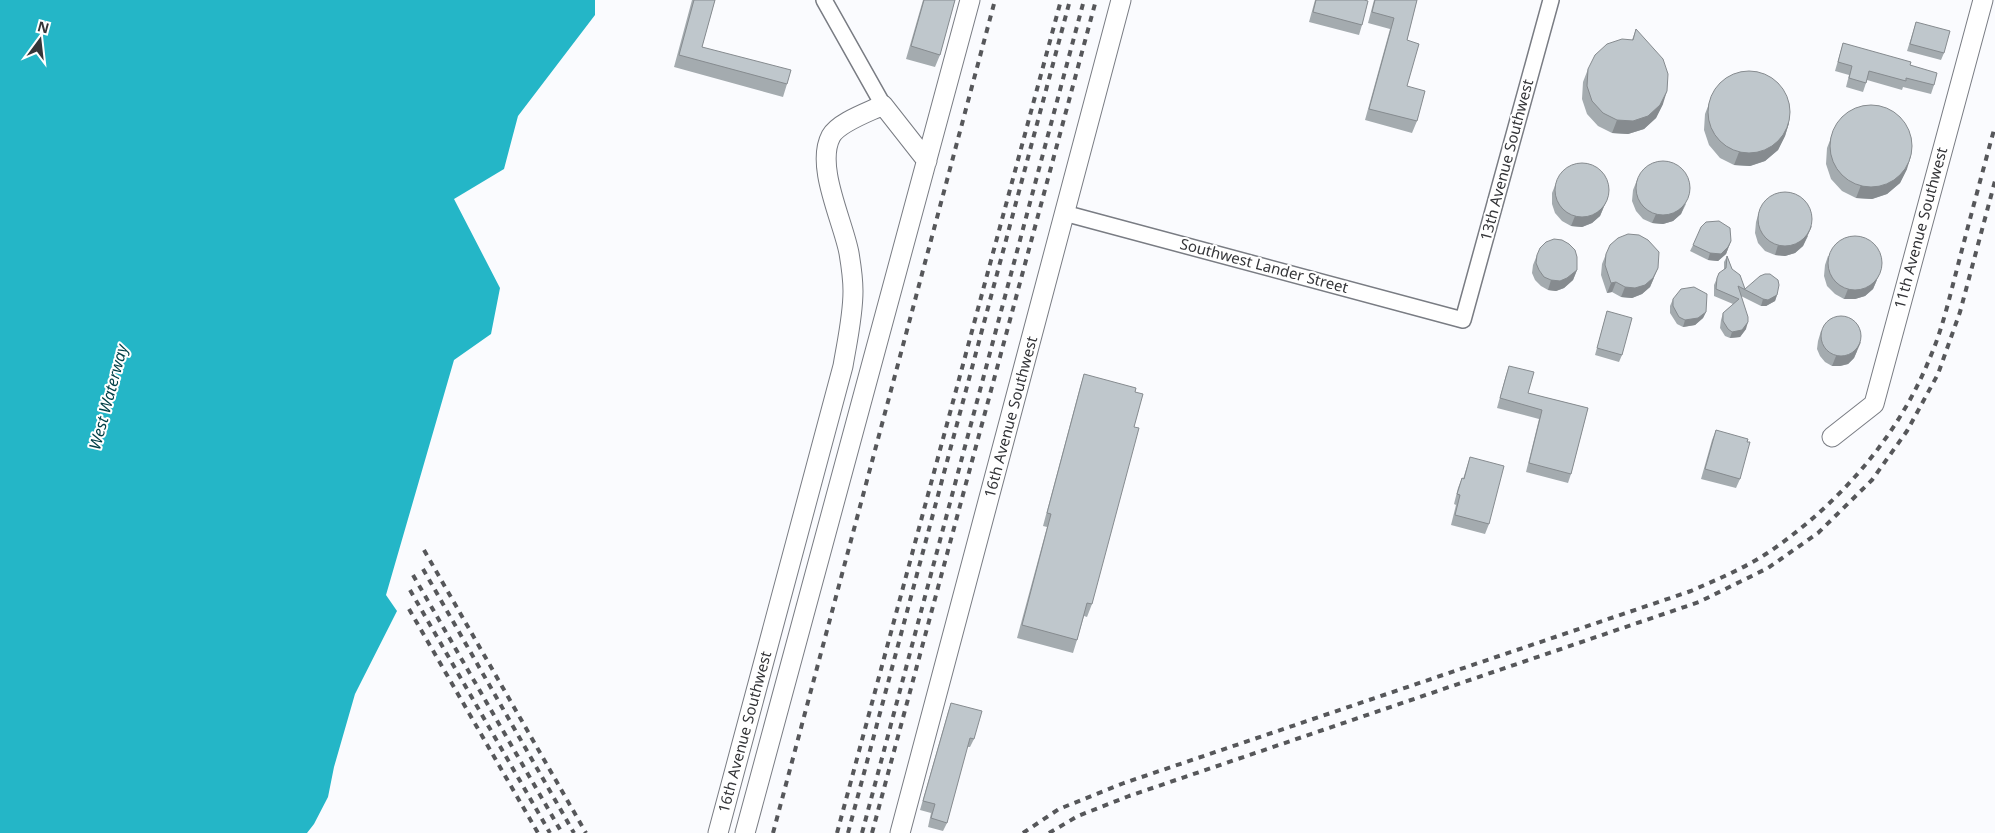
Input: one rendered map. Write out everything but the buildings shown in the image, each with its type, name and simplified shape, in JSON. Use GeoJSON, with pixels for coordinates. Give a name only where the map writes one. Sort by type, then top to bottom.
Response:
{"type":"FeatureCollection","features":[{"type":"Feature","properties":{"kind":"street"},"geometry":{"type":"LineString","coordinates":[[824,0],[883,105],[926,161]]}},
{"type":"Feature","properties":{"kind":"street","name":"16th Avenue Southwest"},"geometry":{"type":"LineString","coordinates":[[745,833],[970,0]]}},
{"type":"Feature","properties":{"kind":"street","name":"16th Avenue Southwest"},"geometry":{"type":"LineString","coordinates":[[900,833],[1121,0]]}},
{"type":"Feature","properties":{"kind":"street","name":"13th Avenue Southwest"},"geometry":{"type":"LineString","coordinates":[[1463,320],[1551,0]]}},
{"type":"Feature","properties":{"kind":"street","name":"11th Avenue Southwest"},"geometry":{"type":"LineString","coordinates":[[1832,437],[1874,404],[1983,0]]}},
{"type":"Feature","properties":{"kind":"street","name":"16th Avenue Southwest"},"geometry":{"type":"LineString","coordinates":[[718,833],[849,334],[853,292],[849,254],[826,171],[826,150],[832,134],[842,125],[883,105]]}},
{"type":"Feature","properties":{"kind":"street","name":"Southwest Lander Street"},"geometry":{"type":"LineString","coordinates":[[1064,213],[1463,320]]}},
{"type":"Feature","properties":{"kind":"water","name":"West Waterway"},"geometry":{"type":"Polygon","coordinates":[[[0,0],[595,0],[595,15],[518,116],[504,169],[454,199],[500,288],[491,334],[454,360],[386,595],[397,611],[355,694],[334,767],[328,797],[314,824],[307,833],[0,833],[0,0]]]}},
{"type":"Feature","properties":{"kind":"railway"},"geometry":{"type":"LineString","coordinates":[[773,833],[995,0]]}},
{"type":"Feature","properties":{"kind":"railway"},"geometry":{"type":"LineString","coordinates":[[837,833],[1061,0]]}},
{"type":"Feature","properties":{"kind":"railway"},"geometry":{"type":"LineString","coordinates":[[848,833],[1070,0]]}},
{"type":"Feature","properties":{"kind":"railway"},"geometry":{"type":"LineString","coordinates":[[862,833],[1084,0]]}},
{"type":"Feature","properties":{"kind":"railway"},"geometry":{"type":"LineString","coordinates":[[872,833],[1096,0]]}},
{"type":"Feature","properties":{"kind":"railway"},"geometry":{"type":"LineString","coordinates":[[1023,833],[1059,809],[1124,783],[1691,591],[1741,568],[1769,552],[1819,513],[1842,491],[1883,442],[1916,389],[1934,349],[1948,303],[1995,126]]}},
{"type":"Feature","properties":{"kind":"railway"},"geometry":{"type":"LineString","coordinates":[[1049,833],[1078,816],[1129,796],[1699,602],[1768,568],[1818,533],[1872,480],[1907,431],[1938,374],[1960,312],[1995,181]]}},
{"type":"Feature","properties":{"kind":"railway"},"geometry":{"type":"LineString","coordinates":[[424,550],[586,833]]}},
{"type":"Feature","properties":{"kind":"railway"},"geometry":{"type":"LineString","coordinates":[[423,569],[574,833]]}},
{"type":"Feature","properties":{"kind":"railway"},"geometry":{"type":"LineString","coordinates":[[413,575],[562,833]]}},
{"type":"Feature","properties":{"kind":"railway"},"geometry":{"type":"LineString","coordinates":[[410,590],[550,833]]}},
{"type":"Feature","properties":{"kind":"railway"},"geometry":{"type":"LineString","coordinates":[[409,609],[538,833]]}}]}
